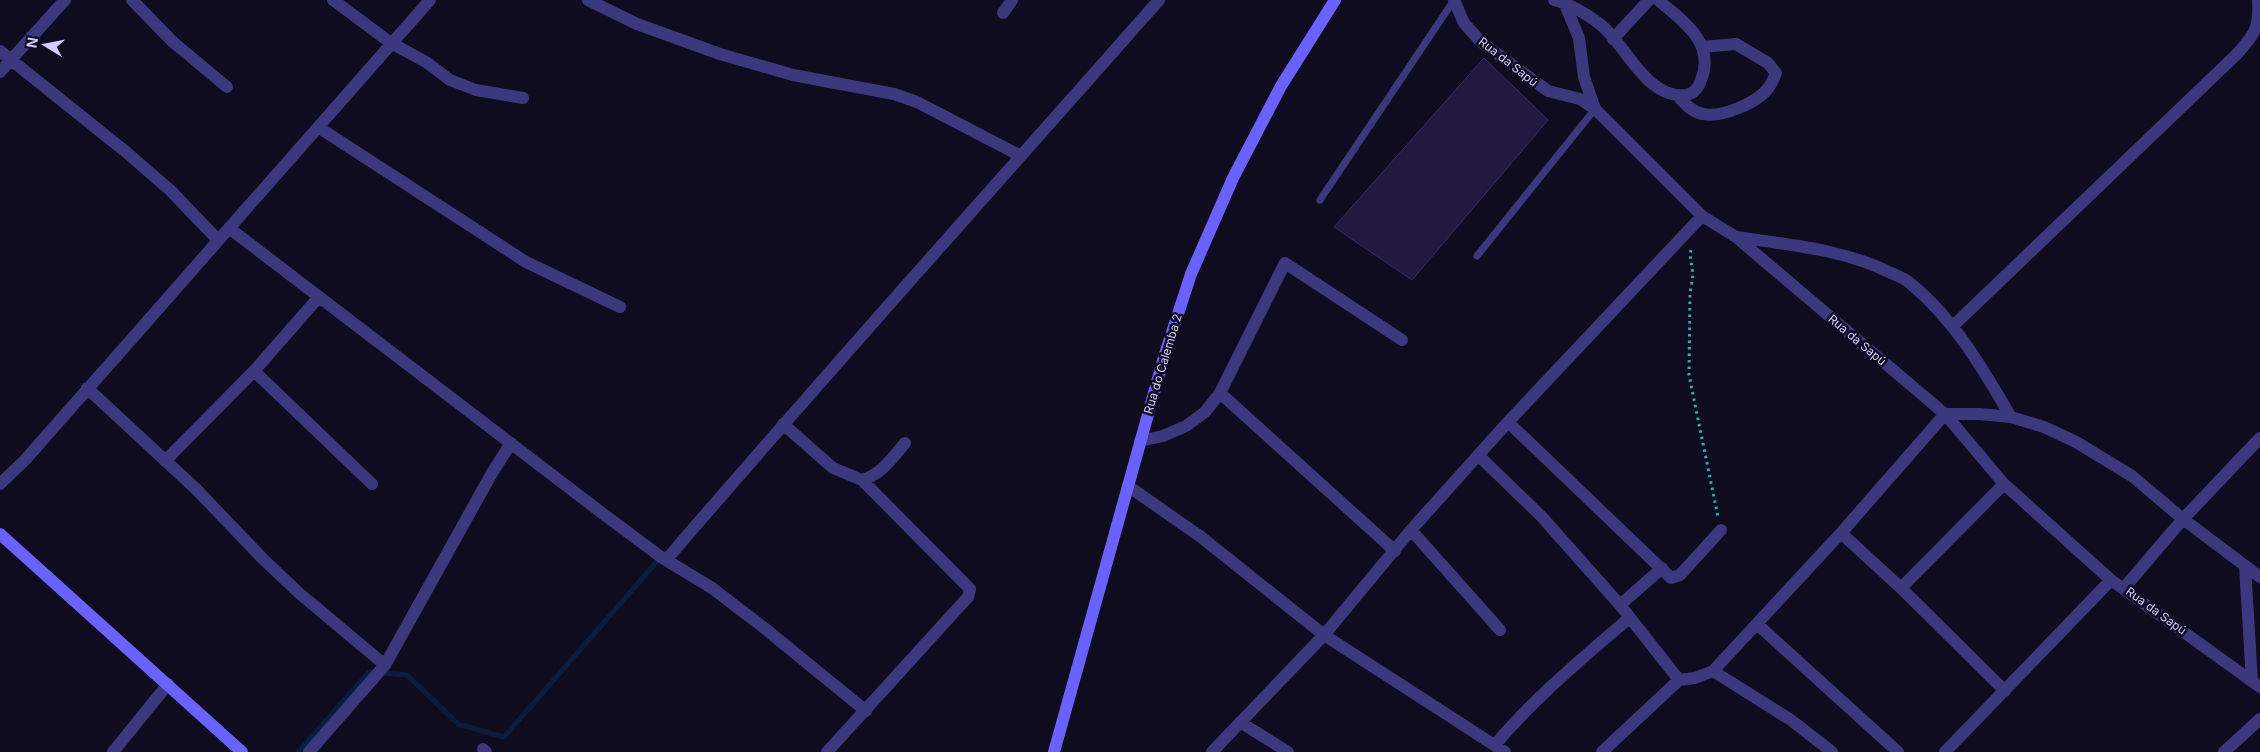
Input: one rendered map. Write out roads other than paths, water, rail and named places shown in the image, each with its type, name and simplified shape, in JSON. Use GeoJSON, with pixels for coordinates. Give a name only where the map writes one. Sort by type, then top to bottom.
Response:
{"type":"FeatureCollection","features":[{"type":"Feature","properties":{"kind":"main road","name":"Rua do Calemba 2"},"geometry":{"type":"LineString","coordinates":[[1054,752],[1164,357],[1191,274],[1233,178],[1282,86],[1335,0]]}},
{"type":"Feature","properties":{"kind":"main road"},"geometry":{"type":"LineString","coordinates":[[0,534],[242,752]]}},
{"type":"Feature","properties":{"kind":"street"},"geometry":{"type":"LineString","coordinates":[[0,72],[65,0]]}},
{"type":"Feature","properties":{"kind":"street"},"geometry":{"type":"LineString","coordinates":[[132,0],[173,42],[227,86]]}},
{"type":"Feature","properties":{"kind":"street"},"geometry":{"type":"LineString","coordinates":[[333,0],[391,43],[426,62],[450,80],[476,90],[523,98]]}},
{"type":"Feature","properties":{"kind":"street"},"geometry":{"type":"LineString","coordinates":[[0,484],[26,459],[430,0]]}},
{"type":"Feature","properties":{"kind":"street"},"geometry":{"type":"LineString","coordinates":[[588,0],[637,24],[720,54],[793,75],[894,94],[917,102],[1021,156]]}},
{"type":"Feature","properties":{"kind":"street"},"geometry":{"type":"LineString","coordinates":[[1002,13],[1012,0]]}},
{"type":"Feature","properties":{"kind":"street"},"geometry":{"type":"LineString","coordinates":[[667,559],[782,424],[1159,0]]}},
{"type":"Feature","properties":{"kind":"street","name":"Rua da Sapú"},"geometry":{"type":"LineString","coordinates":[[1454,0],[1464,23],[1480,42],[1548,91],[1580,99],[1595,109],[1702,216],[1736,237],[1945,414],[2004,484],[2111,580],[2256,684]]}},
{"type":"Feature","properties":{"kind":"street"},"geometry":{"type":"LineString","coordinates":[[1613,39],[1649,0]]}},
{"type":"Feature","properties":{"kind":"street"},"geometry":{"type":"LineString","coordinates":[[1658,0],[1690,26],[1702,47],[1706,68],[1699,86],[1690,94],[1678,96]]}},
{"type":"Feature","properties":{"kind":"street"},"geometry":{"type":"LineString","coordinates":[[1953,326],[2237,54],[2255,34],[2260,12],[2258,0]]}},
{"type":"Feature","properties":{"kind":"street"},"geometry":{"type":"LineString","coordinates":[[1562,1],[1579,38],[1584,77],[1595,109]]}},
{"type":"Feature","properties":{"kind":"street"},"geometry":{"type":"LineString","coordinates":[[1562,1],[1602,25],[1655,86],[1678,96],[1688,107],[1701,114],[1716,116],[1732,111],[1759,97],[1769,87],[1776,73],[1768,63],[1736,44],[1702,47]]}},
{"type":"Feature","properties":{"kind":"street"},"geometry":{"type":"LineString","coordinates":[[0,51],[10,61],[126,152],[170,190],[218,240]]}},
{"type":"Feature","properties":{"kind":"street"},"geometry":{"type":"LineString","coordinates":[[318,127],[526,262],[620,307]]}},
{"type":"Feature","properties":{"kind":"street"},"geometry":{"type":"LineString","coordinates":[[1212,752],[1324,635],[1411,530],[1508,422],[1702,216]]}},
{"type":"Feature","properties":{"kind":"street"},"geometry":{"type":"LineString","coordinates":[[229,228],[639,541],[712,588],[756,621],[866,711]]}},
{"type":"Feature","properties":{"kind":"street"},"geometry":{"type":"LineString","coordinates":[[1736,237],[1838,252],[1877,266],[1910,282],[1953,326],[1983,370],[2011,417]]}},
{"type":"Feature","properties":{"kind":"street"},"geometry":{"type":"LineString","coordinates":[[1140,441],[1162,436],[1186,426],[1205,412],[1220,393],[1285,264],[1402,340]]}},
{"type":"Feature","properties":{"kind":"street"},"geometry":{"type":"LineString","coordinates":[[164,461],[254,371],[319,297]]}},
{"type":"Feature","properties":{"kind":"street"},"geometry":{"type":"LineString","coordinates":[[254,371],[372,484]]}},
{"type":"Feature","properties":{"kind":"street"},"geometry":{"type":"LineString","coordinates":[[87,388],[196,489],[270,566],[385,665]]}},
{"type":"Feature","properties":{"kind":"street"},"geometry":{"type":"LineString","coordinates":[[1220,393],[1395,551]]}},
{"type":"Feature","properties":{"kind":"street"},"geometry":{"type":"LineString","coordinates":[[1602,752],[1679,680],[1695,678],[1713,671],[1841,533],[1945,414],[1979,414],[2011,417],[2044,427],[2097,454],[2132,476],[2183,519],[2260,577]]}},
{"type":"Feature","properties":{"kind":"street"},"geometry":{"type":"LineString","coordinates":[[1508,422],[1671,578],[1676,578],[1721,530]]}},
{"type":"Feature","properties":{"kind":"street"},"geometry":{"type":"LineString","coordinates":[[782,424],[832,468],[862,480],[970,589],[968,597],[827,752]]}},
{"type":"Feature","properties":{"kind":"street"},"geometry":{"type":"LineString","coordinates":[[2124,588],[2183,519],[2260,438]]}},
{"type":"Feature","properties":{"kind":"street"},"geometry":{"type":"LineString","coordinates":[[862,480],[874,476],[882,470],[905,443]]}},
{"type":"Feature","properties":{"kind":"street"},"geometry":{"type":"LineString","coordinates":[[309,752],[385,665],[492,473],[511,444]]}},
{"type":"Feature","properties":{"kind":"street"},"geometry":{"type":"LineString","coordinates":[[1478,455],[1542,518],[1620,605],[1679,680]]}},
{"type":"Feature","properties":{"kind":"street"},"geometry":{"type":"LineString","coordinates":[[1900,588],[2004,484]]}},
{"type":"Feature","properties":{"kind":"street"},"geometry":{"type":"LineString","coordinates":[[1128,486],[1201,537],[1324,635],[1500,748],[1515,720],[1556,681],[1629,618]]}},
{"type":"Feature","properties":{"kind":"street"},"geometry":{"type":"LineString","coordinates":[[1411,530],[1500,630]]}},
{"type":"Feature","properties":{"kind":"street"},"geometry":{"type":"LineString","coordinates":[[1841,533],[2005,691]]}},
{"type":"Feature","properties":{"kind":"street"},"geometry":{"type":"LineString","coordinates":[[2245,566],[2256,684]]}},
{"type":"Feature","properties":{"kind":"street"},"geometry":{"type":"LineString","coordinates":[[1620,605],[1662,568]]}},
{"type":"Feature","properties":{"kind":"street"},"geometry":{"type":"LineString","coordinates":[[1946,752],[2111,580]]}},
{"type":"Feature","properties":{"kind":"street"},"geometry":{"type":"LineString","coordinates":[[1757,624],[1898,752]]}},
{"type":"Feature","properties":{"kind":"street"},"geometry":{"type":"LineString","coordinates":[[1713,671],[1791,720],[1832,752]]}},
{"type":"Feature","properties":{"kind":"street"},"geometry":{"type":"LineString","coordinates":[[113,752],[168,684]]}},
{"type":"Feature","properties":{"kind":"street"},"geometry":{"type":"LineString","coordinates":[[2224,752],[2260,719]]}},
{"type":"Feature","properties":{"kind":"street"},"geometry":{"type":"LineString","coordinates":[[1240,722],[1288,752]]}},
{"type":"Feature","properties":{"kind":"lane"},"geometry":{"type":"LineString","coordinates":[[1320,200],[1454,0]]}},
{"type":"Feature","properties":{"kind":"lane"},"geometry":{"type":"LineString","coordinates":[[1477,256],[1595,109]]}},
{"type":"Feature","properties":{"kind":"waterway"},"geometry":{"type":"LineString","coordinates":[[298,752],[369,672],[407,675],[458,724],[504,737],[661,557]]}}]}
